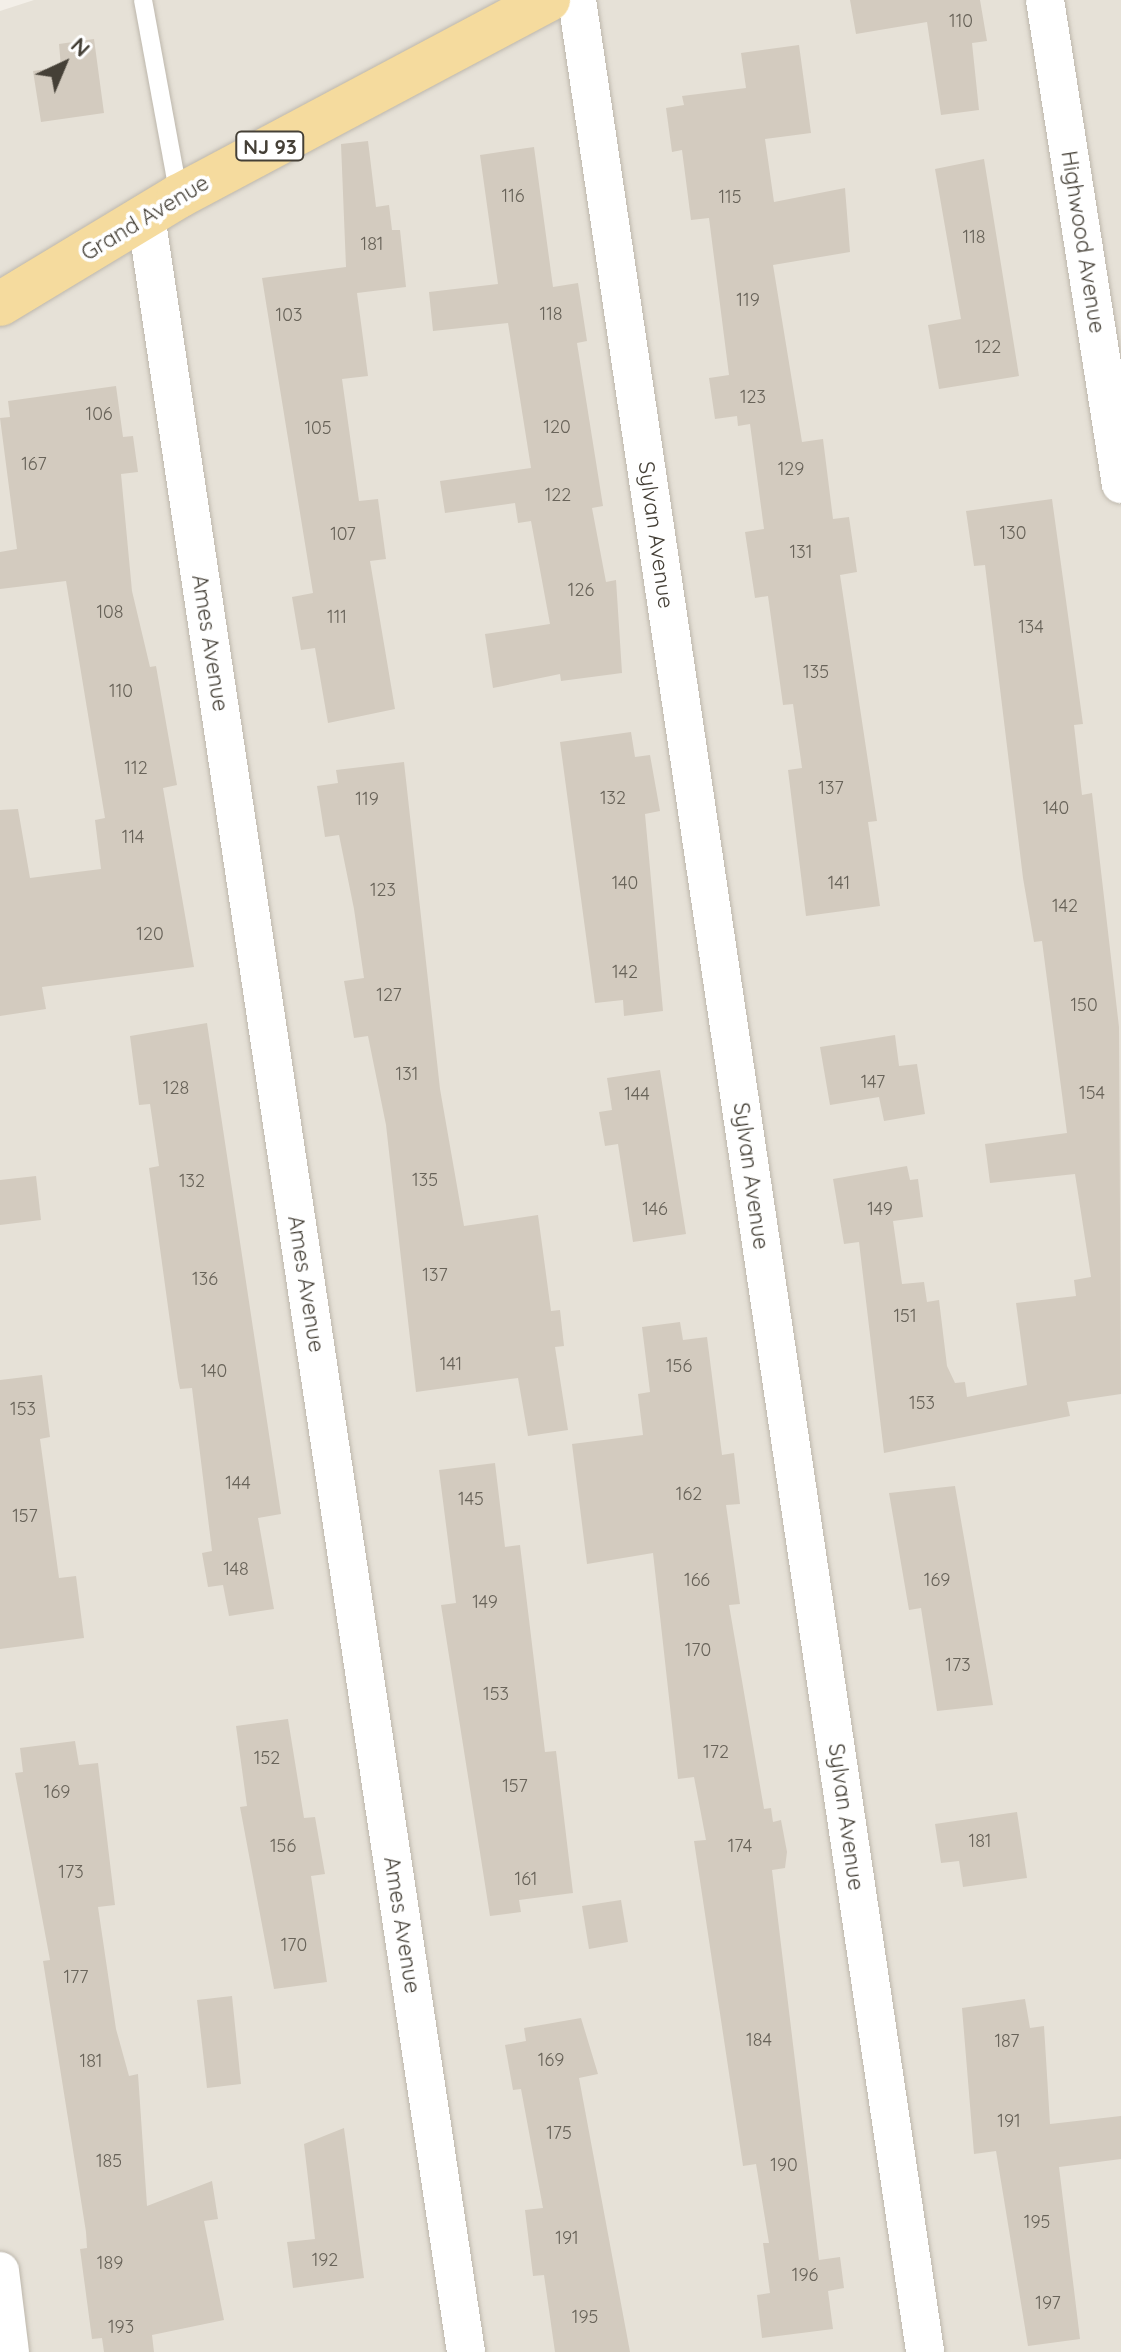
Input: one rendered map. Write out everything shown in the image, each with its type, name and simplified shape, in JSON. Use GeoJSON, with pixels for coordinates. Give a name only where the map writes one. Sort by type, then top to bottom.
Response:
{"type":"FeatureCollection","features":[{"type":"Feature","properties":{"kind":"main road","name":"Grand Avenue"},"geometry":{"type":"LineString","coordinates":[[0,304],[163,206],[548,0]]}},
{"type":"Feature","properties":{"kind":"street","name":"Sylvan Avenue"},"geometry":{"type":"LineString","coordinates":[[577,0],[925,2352]]}},
{"type":"Feature","properties":{"kind":"street","name":"Highwood Avenue"},"geometry":{"type":"LineString","coordinates":[[1045,0],[1121,484]]}},
{"type":"Feature","properties":{"kind":"street","name":"Ames Avenue"},"geometry":{"type":"LineString","coordinates":[[163,206],[466,2352]]}},
{"type":"Feature","properties":{"kind":"street"},"geometry":{"type":"LineString","coordinates":[[0,2271],[10,2352]]}},
{"type":"Feature","properties":{"kind":"lane"},"geometry":{"type":"LineString","coordinates":[[143,0],[163,206]]}},
{"type":"Feature","properties":{"kind":"shaded area"},"geometry":{"type":"Polygon","coordinates":[[[34,0],[1121,0],[1121,2352],[0,2352],[0,11],[34,0]]]}},
{"type":"Feature","properties":{"kind":"building"},"geometry":{"type":"Polygon","coordinates":[[[850,0],[980,0],[987,41],[972,43],[979,110],[941,115],[927,22],[856,34],[850,0]]]}},
{"type":"Feature","properties":{"kind":"building"},"geometry":{"type":"Polygon","coordinates":[[[94,39],[104,113],[41,122],[33,71],[61,67],[59,44],[94,39]]]}},
{"type":"Feature","properties":{"kind":"building"},"geometry":{"type":"Polygon","coordinates":[[[799,45],[811,133],[765,139],[774,202],[845,188],[850,252],[773,265],[802,442],[823,439],[833,519],[849,517],[857,572],[840,575],[877,821],[868,822],[880,906],[806,916],[788,770],[802,768],[793,704],[783,705],[768,596],[755,598],[745,532],[764,529],[750,424],[738,426],[737,416],[715,419],[709,378],[729,375],[709,218],[691,220],[682,150],[672,152],[666,108],[684,105],[682,96],[746,88],[741,53],[799,45]]]}},
{"type":"Feature","properties":{"kind":"building"},"geometry":{"type":"Polygon","coordinates":[[[368,141],[376,207],[389,205],[392,230],[400,230],[406,287],[357,293],[368,376],[342,379],[359,501],[378,499],[386,559],[370,561],[395,709],[328,723],[315,648],[301,650],[292,597],[313,593],[262,278],[346,267],[341,144],[368,141]]]}},
{"type":"Feature","properties":{"kind":"building"},"geometry":{"type":"Polygon","coordinates":[[[534,147],[553,287],[578,283],[587,341],[577,343],[603,506],[592,508],[606,582],[616,580],[622,673],[561,681],[560,674],[493,688],[485,634],[550,624],[531,521],[518,523],[515,503],[445,513],[440,481],[531,468],[508,323],[433,331],[429,292],[498,284],[480,155],[534,147]]]}},
{"type":"Feature","properties":{"kind":"building"},"geometry":{"type":"Polygon","coordinates":[[[984,159],[1019,376],[939,389],[928,325],[961,319],[935,169],[984,159]]]}},
{"type":"Feature","properties":{"kind":"building"},"geometry":{"type":"Polygon","coordinates":[[[116,386],[123,437],[133,436],[138,472],[121,474],[132,591],[150,667],[156,666],[177,785],[163,788],[194,967],[42,987],[46,1009],[0,1016],[0,810],[18,809],[30,878],[101,869],[95,820],[105,818],[66,581],[0,589],[0,552],[17,549],[0,418],[10,417],[8,401],[116,386]]]}},
{"type":"Feature","properties":{"kind":"building"},"geometry":{"type":"Polygon","coordinates":[[[1052,499],[1083,724],[1074,725],[1082,795],[1092,793],[1119,1027],[1121,1394],[1067,1402],[1070,1416],[884,1453],[859,1242],[844,1244],[833,1179],[907,1166],[910,1180],[918,1179],[923,1217],[893,1221],[902,1284],[924,1282],[927,1302],[939,1300],[947,1366],[955,1383],[965,1382],[967,1397],[1027,1385],[1016,1303],[1076,1296],[1074,1280],[1091,1277],[1075,1174],[990,1183],[985,1144],[1067,1133],[1042,941],[1034,942],[1023,878],[985,565],[974,566],[966,511],[1052,499]]]}},
{"type":"Feature","properties":{"kind":"building"},"geometry":{"type":"Polygon","coordinates":[[[631,732],[635,757],[650,755],[660,811],[645,814],[663,1011],[624,1016],[623,1000],[595,1003],[560,742],[631,732]]]}},
{"type":"Feature","properties":{"kind":"building"},"geometry":{"type":"Polygon","coordinates":[[[404,762],[440,1089],[464,1226],[538,1215],[551,1311],[560,1310],[564,1346],[555,1347],[568,1430],[528,1436],[518,1378],[416,1392],[386,1125],[368,1036],[354,1038],[344,981],[364,978],[354,909],[339,835],[325,837],[317,786],[338,783],[336,770],[404,762]]]}},
{"type":"Feature","properties":{"kind":"building"},"geometry":{"type":"Polygon","coordinates":[[[207,1023],[281,1514],[258,1518],[274,1609],[229,1616],[223,1585],[208,1587],[202,1553],[212,1551],[192,1388],[180,1389],[178,1380],[149,1168],[159,1166],[150,1104],[139,1105],[130,1036],[207,1023]]]}},
{"type":"Feature","properties":{"kind":"building"},"geometry":{"type":"Polygon","coordinates":[[[895,1035],[899,1066],[917,1064],[925,1114],[884,1121],[879,1097],[830,1105],[820,1047],[895,1035]]]}},
{"type":"Feature","properties":{"kind":"building"},"geometry":{"type":"Polygon","coordinates":[[[660,1070],[686,1234],[633,1242],[618,1144],[605,1146],[599,1112],[612,1110],[607,1078],[660,1070]]]}},
{"type":"Feature","properties":{"kind":"building"},"geometry":{"type":"Polygon","coordinates":[[[36,1176],[41,1220],[0,1225],[0,1180],[36,1176]]]}},
{"type":"Feature","properties":{"kind":"building"},"geometry":{"type":"Polygon","coordinates":[[[680,1322],[683,1340],[707,1337],[722,1455],[734,1453],[740,1504],[726,1505],[740,1604],[729,1605],[764,1809],[771,1808],[773,1822],[781,1820],[787,1852],[785,1868],[772,1870],[819,2260],[840,2257],[844,2288],[828,2291],[833,2329],[762,2338],[757,2295],[770,2293],[763,2243],[769,2243],[756,2164],[743,2166],[694,1841],[706,1840],[694,1777],[678,1779],[653,1553],[587,1564],[572,1444],[643,1435],[638,1394],[650,1392],[642,1327],[680,1322]]]}},
{"type":"Feature","properties":{"kind":"building"},"geometry":{"type":"Polygon","coordinates":[[[42,1375],[50,1437],[40,1439],[59,1578],[76,1576],[84,1638],[0,1649],[0,1380],[42,1375]]]}},
{"type":"Feature","properties":{"kind":"building"},"geometry":{"type":"Polygon","coordinates":[[[495,1463],[505,1547],[520,1545],[545,1752],[556,1751],[573,1893],[519,1900],[521,1912],[490,1916],[441,1605],[456,1603],[439,1470],[495,1463]]]}},
{"type":"Feature","properties":{"kind":"building"},"geometry":{"type":"Polygon","coordinates":[[[955,1486],[993,1705],[937,1711],[921,1608],[909,1610],[889,1493],[955,1486]]]}},
{"type":"Feature","properties":{"kind":"building"},"geometry":{"type":"Polygon","coordinates":[[[288,1719],[304,1818],[315,1817],[325,1874],[311,1876],[327,1982],[274,1989],[240,1807],[247,1806],[236,1726],[288,1719]]]}},
{"type":"Feature","properties":{"kind":"building"},"geometry":{"type":"Polygon","coordinates":[[[75,1741],[79,1765],[98,1763],[115,1905],[98,1907],[116,2029],[129,2076],[138,2074],[147,2206],[212,2181],[218,2219],[204,2221],[224,2320],[152,2335],[154,2352],[104,2352],[102,2338],[92,2339],[80,2249],[87,2248],[86,2232],[43,1961],[50,1960],[15,1773],[23,1772],[20,1748],[75,1741]]]}},
{"type":"Feature","properties":{"kind":"building"},"geometry":{"type":"Polygon","coordinates":[[[1017,1812],[1027,1878],[963,1887],[959,1861],[941,1863],[935,1824],[1017,1812]]]}},
{"type":"Feature","properties":{"kind":"building"},"geometry":{"type":"Polygon","coordinates":[[[621,1900],[628,1942],[589,1949],[582,1906],[621,1900]]]}},
{"type":"Feature","properties":{"kind":"building"},"geometry":{"type":"Polygon","coordinates":[[[232,1996],[241,2084],[207,2088],[197,2000],[232,1996]]]}},
{"type":"Feature","properties":{"kind":"building"},"geometry":{"type":"Polygon","coordinates":[[[1025,1999],[1030,2028],[1044,2026],[1050,2124],[1121,2116],[1121,2159],[1059,2167],[1080,2339],[1028,2346],[996,2151],[974,2154],[962,2008],[1025,1999]]]}},
{"type":"Feature","properties":{"kind":"building"},"geometry":{"type":"Polygon","coordinates":[[[581,2018],[598,2074],[579,2078],[630,2352],[555,2352],[544,2275],[533,2276],[525,2210],[543,2208],[521,2089],[513,2090],[505,2045],[526,2041],[524,2028],[581,2018]]]}},
{"type":"Feature","properties":{"kind":"building"},"geometry":{"type":"Polygon","coordinates":[[[344,2128],[364,2278],[293,2288],[287,2242],[315,2239],[304,2144],[344,2128]]]}}]}
